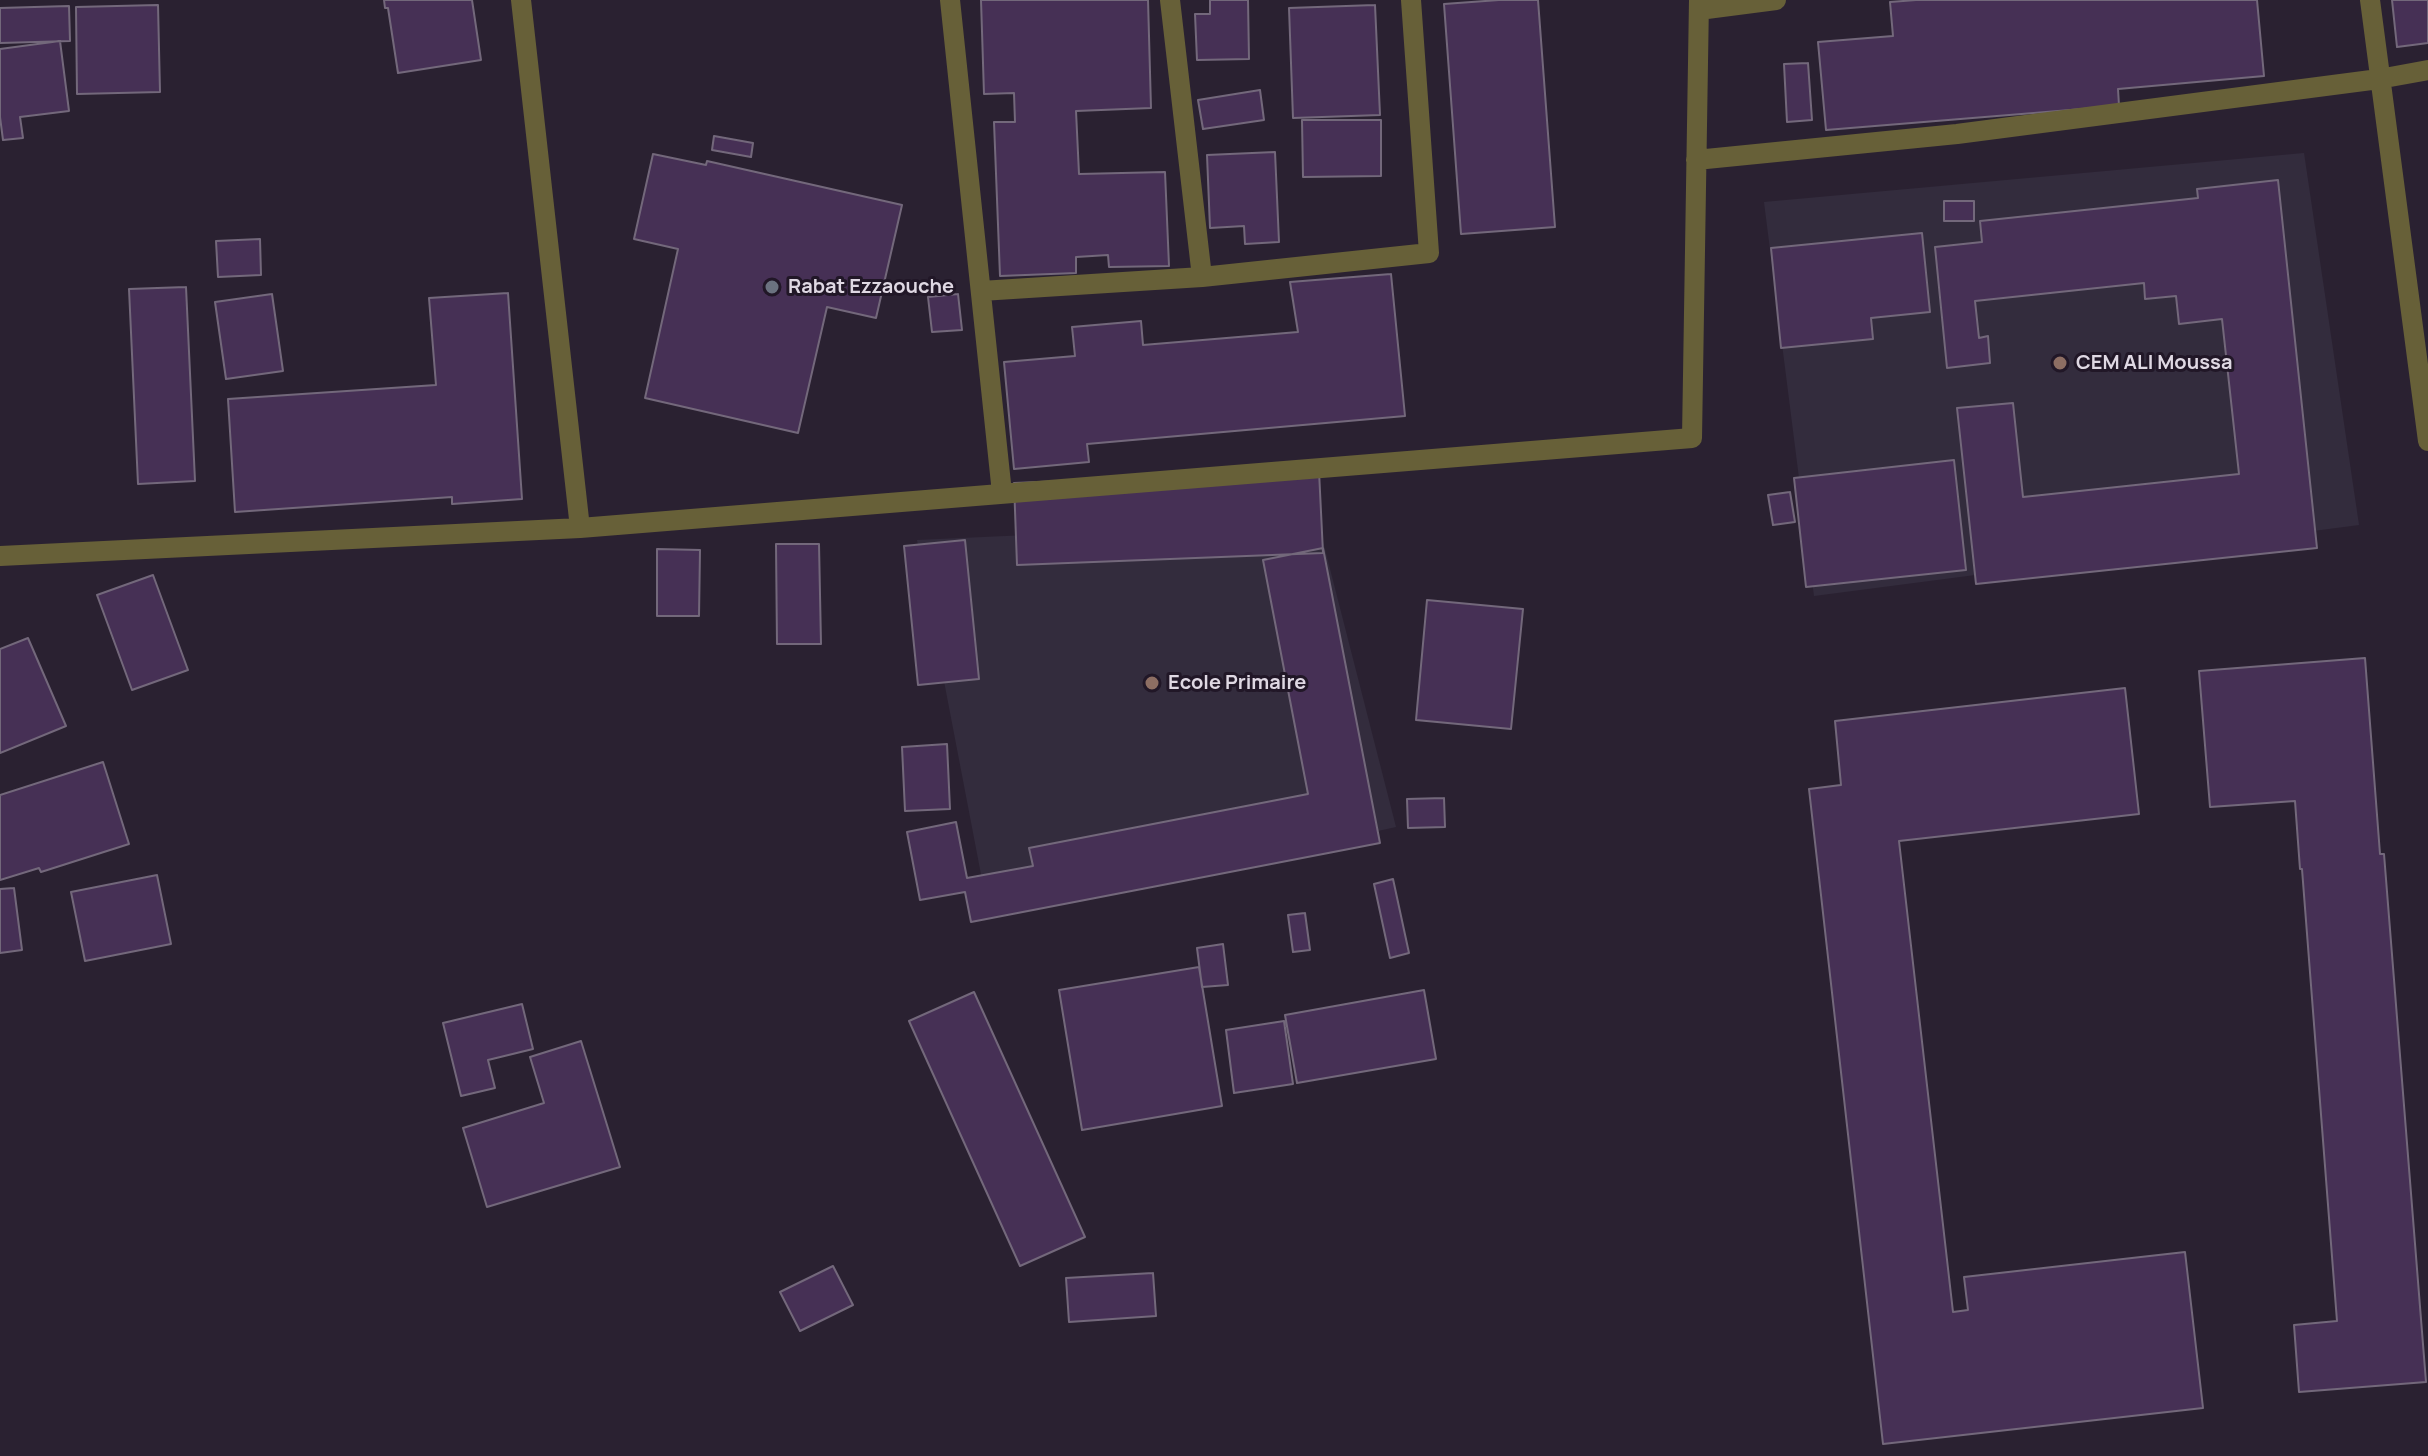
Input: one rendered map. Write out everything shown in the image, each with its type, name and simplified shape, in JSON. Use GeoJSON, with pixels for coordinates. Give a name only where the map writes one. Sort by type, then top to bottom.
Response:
{"type":"FeatureCollection","features":[{"type":"Feature","properties":{"kind":"street"},"geometry":{"type":"LineString","coordinates":[[521,0],[580,528]]}},
{"type":"Feature","properties":{"kind":"street"},"geometry":{"type":"LineString","coordinates":[[950,0],[1002,493]]}},
{"type":"Feature","properties":{"kind":"street"},"geometry":{"type":"LineString","coordinates":[[1170,0],[1202,277]]}},
{"type":"Feature","properties":{"kind":"street"},"geometry":{"type":"LineString","coordinates":[[981,291],[1202,277],[1429,253],[1411,0]]}},
{"type":"Feature","properties":{"kind":"street"},"geometry":{"type":"LineString","coordinates":[[0,556],[580,528],[1692,438],[1699,5],[1776,0]]}},
{"type":"Feature","properties":{"kind":"street"},"geometry":{"type":"LineString","coordinates":[[2370,0],[2428,441]]}},
{"type":"Feature","properties":{"kind":"street"},"geometry":{"type":"LineString","coordinates":[[1696,160],[1957,134],[2428,70]]}},
{"type":"Feature","properties":{"kind":"shaded area","name":"CEM ALI Moussa"},"geometry":{"type":"Polygon","coordinates":[[[2304,153],[2359,525],[1814,596],[1764,202],[2304,153]]]}},
{"type":"Feature","properties":{"kind":"shaded area","name":"Ecole Primaire"},"geometry":{"type":"Polygon","coordinates":[[[1318,522],[1396,827],[989,916],[917,540],[1318,522]]]}},
{"type":"Feature","properties":{"kind":"building"},"geometry":{"type":"Polygon","coordinates":[[[384,0],[472,0],[481,60],[398,73],[388,8],[385,8],[384,0]]]}},
{"type":"Feature","properties":{"kind":"building"},"geometry":{"type":"Polygon","coordinates":[[[981,0],[1148,0],[1151,108],[1076,111],[1079,174],[1165,172],[1169,266],[1109,267],[1108,255],[1076,257],[1076,273],[1000,276],[994,122],[1015,122],[1014,93],[984,94],[981,0]]]}},
{"type":"Feature","properties":{"kind":"building"},"geometry":{"type":"Polygon","coordinates":[[[1210,0],[1248,0],[1249,59],[1197,60],[1195,14],[1210,14],[1210,0]]]}},
{"type":"Feature","properties":{"kind":"building"},"geometry":{"type":"Polygon","coordinates":[[[1538,0],[1555,227],[1461,234],[1444,4],[1538,0]]]}},
{"type":"Feature","properties":{"kind":"building"},"geometry":{"type":"Polygon","coordinates":[[[2257,0],[2264,76],[2118,89],[2119,106],[1826,130],[1818,42],[1893,36],[1890,2],[2257,0]]]}},
{"type":"Feature","properties":{"kind":"building"},"geometry":{"type":"Polygon","coordinates":[[[2392,0],[2428,0],[2428,43],[2397,47],[2392,0]]]}},
{"type":"Feature","properties":{"kind":"building"},"geometry":{"type":"Polygon","coordinates":[[[158,5],[160,92],[77,94],[76,7],[158,5]]]}},
{"type":"Feature","properties":{"kind":"building"},"geometry":{"type":"Polygon","coordinates":[[[1375,5],[1380,115],[1293,118],[1289,8],[1375,5]]]}},
{"type":"Feature","properties":{"kind":"building"},"geometry":{"type":"Polygon","coordinates":[[[69,6],[70,41],[0,43],[0,8],[69,6]]]}},
{"type":"Feature","properties":{"kind":"building"},"geometry":{"type":"Polygon","coordinates":[[[60,41],[69,111],[20,117],[23,138],[3,140],[0,49],[60,41]]]}},
{"type":"Feature","properties":{"kind":"building"},"geometry":{"type":"Polygon","coordinates":[[[1808,63],[1812,120],[1787,122],[1784,64],[1808,63]]]}},
{"type":"Feature","properties":{"kind":"building"},"geometry":{"type":"Polygon","coordinates":[[[1260,90],[1264,120],[1203,129],[1198,100],[1260,90]]]}},
{"type":"Feature","properties":{"kind":"building"},"geometry":{"type":"Polygon","coordinates":[[[1302,120],[1381,120],[1381,176],[1303,177],[1302,120]]]}},
{"type":"Feature","properties":{"kind":"building"},"geometry":{"type":"Polygon","coordinates":[[[714,136],[753,143],[751,157],[712,150],[714,136]]]}},
{"type":"Feature","properties":{"kind":"building"},"geometry":{"type":"Polygon","coordinates":[[[1275,152],[1279,242],[1245,244],[1244,226],[1210,228],[1207,155],[1275,152]]]}},
{"type":"Feature","properties":{"kind":"building"},"geometry":{"type":"Polygon","coordinates":[[[653,154],[706,165],[707,161],[902,205],[876,318],[827,307],[798,433],[645,398],[678,249],[634,239],[653,154]]]}},
{"type":"Feature","properties":{"kind":"building"},"geometry":{"type":"Polygon","coordinates":[[[2278,180],[2317,548],[1976,584],[1957,408],[2013,403],[2023,497],[2239,474],[2222,319],[2179,324],[2176,296],[2145,299],[2144,283],[1975,301],[1979,338],[1988,336],[1990,363],[1947,368],[1935,247],[1982,242],[1980,221],[2198,198],[2197,189],[2278,180]]]}},
{"type":"Feature","properties":{"kind":"building"},"geometry":{"type":"Polygon","coordinates":[[[1944,201],[1974,201],[1974,221],[1944,221],[1944,201]]]}},
{"type":"Feature","properties":{"kind":"building"},"geometry":{"type":"Polygon","coordinates":[[[1922,233],[1930,312],[1871,318],[1873,339],[1781,348],[1771,248],[1922,233]]]}},
{"type":"Feature","properties":{"kind":"building"},"geometry":{"type":"Polygon","coordinates":[[[260,239],[261,275],[218,277],[216,241],[260,239]]]}},
{"type":"Feature","properties":{"kind":"building"},"geometry":{"type":"Polygon","coordinates":[[[1391,274],[1405,416],[1087,444],[1089,462],[1014,469],[1004,362],[1075,356],[1072,327],[1141,321],[1143,345],[1298,332],[1290,282],[1391,274]]]}},
{"type":"Feature","properties":{"kind":"building"},"geometry":{"type":"Polygon","coordinates":[[[186,287],[195,481],[138,484],[129,289],[186,287]]]}},
{"type":"Feature","properties":{"kind":"building"},"geometry":{"type":"Polygon","coordinates":[[[508,293],[522,499],[452,504],[452,497],[235,512],[228,399],[436,385],[429,298],[508,293]]]}},
{"type":"Feature","properties":{"kind":"building"},"geometry":{"type":"Polygon","coordinates":[[[272,294],[283,371],[226,379],[215,302],[272,294]]]}},
{"type":"Feature","properties":{"kind":"building"},"geometry":{"type":"Polygon","coordinates":[[[958,294],[962,330],[932,332],[928,297],[958,294]]]}},
{"type":"Feature","properties":{"kind":"building"},"geometry":{"type":"Polygon","coordinates":[[[1954,460],[1966,570],[1806,587],[1794,478],[1954,460]]]}},
{"type":"Feature","properties":{"kind":"building"},"geometry":{"type":"Polygon","coordinates":[[[1319,471],[1323,553],[1017,565],[1014,483],[1319,471]]]}},
{"type":"Feature","properties":{"kind":"building"},"geometry":{"type":"Polygon","coordinates":[[[1790,492],[1795,522],[1773,525],[1768,495],[1790,492]]]}},
{"type":"Feature","properties":{"kind":"building"},"geometry":{"type":"Polygon","coordinates":[[[965,540],[979,679],[918,685],[904,546],[965,540]]]}},
{"type":"Feature","properties":{"kind":"building"},"geometry":{"type":"Polygon","coordinates":[[[776,544],[819,544],[821,644],[777,644],[776,544]]]}},
{"type":"Feature","properties":{"kind":"building"},"geometry":{"type":"Polygon","coordinates":[[[1323,548],[1380,843],[971,922],[965,892],[920,900],[907,832],[956,822],[967,878],[1033,866],[1029,848],[1308,794],[1263,560],[1323,548]]]}},
{"type":"Feature","properties":{"kind":"building"},"geometry":{"type":"Polygon","coordinates":[[[657,549],[700,550],[699,616],[657,616],[657,549]]]}},
{"type":"Feature","properties":{"kind":"building"},"geometry":{"type":"Polygon","coordinates":[[[153,575],[188,670],[132,690],[97,595],[153,575]]]}},
{"type":"Feature","properties":{"kind":"building"},"geometry":{"type":"Polygon","coordinates":[[[1427,600],[1523,609],[1511,729],[1416,720],[1427,600]]]}},
{"type":"Feature","properties":{"kind":"building"},"geometry":{"type":"Polygon","coordinates":[[[28,638],[66,726],[0,753],[0,649],[28,638]]]}},
{"type":"Feature","properties":{"kind":"building"},"geometry":{"type":"Polygon","coordinates":[[[2365,658],[2380,854],[2384,854],[2426,1382],[2299,1392],[2294,1325],[2337,1321],[2295,801],[2210,807],[2199,671],[2365,658]]]}},
{"type":"Feature","properties":{"kind":"building"},"geometry":{"type":"Polygon","coordinates":[[[2125,688],[2139,814],[1899,841],[1953,1312],[1968,1310],[1964,1277],[2185,1252],[2203,1408],[1883,1444],[1809,789],[1841,785],[1835,721],[2125,688]]]}},
{"type":"Feature","properties":{"kind":"building"},"geometry":{"type":"Polygon","coordinates":[[[947,744],[950,809],[905,811],[902,747],[947,744]]]}},
{"type":"Feature","properties":{"kind":"building"},"geometry":{"type":"Polygon","coordinates":[[[103,762],[129,844],[41,872],[39,868],[0,880],[0,795],[103,762]]]}},
{"type":"Feature","properties":{"kind":"building"},"geometry":{"type":"Polygon","coordinates":[[[1444,798],[1445,827],[1408,828],[1407,799],[1444,798]]]}},
{"type":"Feature","properties":{"kind":"building"},"geometry":{"type":"Polygon","coordinates":[[[157,875],[171,944],[85,961],[71,892],[157,875]]]}},
{"type":"Feature","properties":{"kind":"building"},"geometry":{"type":"Polygon","coordinates":[[[1393,879],[1409,953],[1390,958],[1374,884],[1393,879]]]}},
{"type":"Feature","properties":{"kind":"building"},"geometry":{"type":"Polygon","coordinates":[[[14,888],[22,950],[0,953],[0,889],[14,888]]]}},
{"type":"Feature","properties":{"kind":"building"},"geometry":{"type":"Polygon","coordinates":[[[1305,913],[1310,950],[1293,952],[1288,915],[1305,913]]]}},
{"type":"Feature","properties":{"kind":"building"},"geometry":{"type":"Polygon","coordinates":[[[1223,944],[1228,985],[1202,987],[1197,948],[1223,944]]]}},
{"type":"Feature","properties":{"kind":"building"},"geometry":{"type":"Polygon","coordinates":[[[1199,967],[1222,1106],[1082,1130],[1059,990],[1199,967]]]}},
{"type":"Feature","properties":{"kind":"building"},"geometry":{"type":"Polygon","coordinates":[[[1424,990],[1436,1059],[1297,1083],[1285,1015],[1424,990]]]}},
{"type":"Feature","properties":{"kind":"building"},"geometry":{"type":"Polygon","coordinates":[[[974,992],[1085,1237],[1020,1266],[909,1021],[974,992]]]}},
{"type":"Feature","properties":{"kind":"building"},"geometry":{"type":"Polygon","coordinates":[[[522,1004],[533,1049],[488,1060],[495,1088],[461,1096],[443,1023],[522,1004]]]}},
{"type":"Feature","properties":{"kind":"building"},"geometry":{"type":"Polygon","coordinates":[[[1284,1021],[1293,1084],[1234,1093],[1226,1030],[1284,1021]]]}},
{"type":"Feature","properties":{"kind":"building"},"geometry":{"type":"Polygon","coordinates":[[[581,1041],[620,1167],[487,1207],[463,1128],[544,1103],[530,1057],[581,1041]]]}},
{"type":"Feature","properties":{"kind":"building"},"geometry":{"type":"Polygon","coordinates":[[[833,1266],[853,1305],[800,1331],[780,1292],[833,1266]]]}},
{"type":"Feature","properties":{"kind":"building"},"geometry":{"type":"Polygon","coordinates":[[[1153,1273],[1156,1316],[1069,1322],[1066,1278],[1153,1273]]]}},
{"type":"Feature","properties":{"kind":"place","name":"Rabat Ezzaouche"},"geometry":{"type":"Point","coordinates":[772,287]}},
{"type":"Feature","properties":{"kind":"place","name":"CEM ALI Moussa"},"geometry":{"type":"Point","coordinates":[2060,363]}},
{"type":"Feature","properties":{"kind":"place","name":"Ecole Primaire"},"geometry":{"type":"Point","coordinates":[1152,683]}}]}
